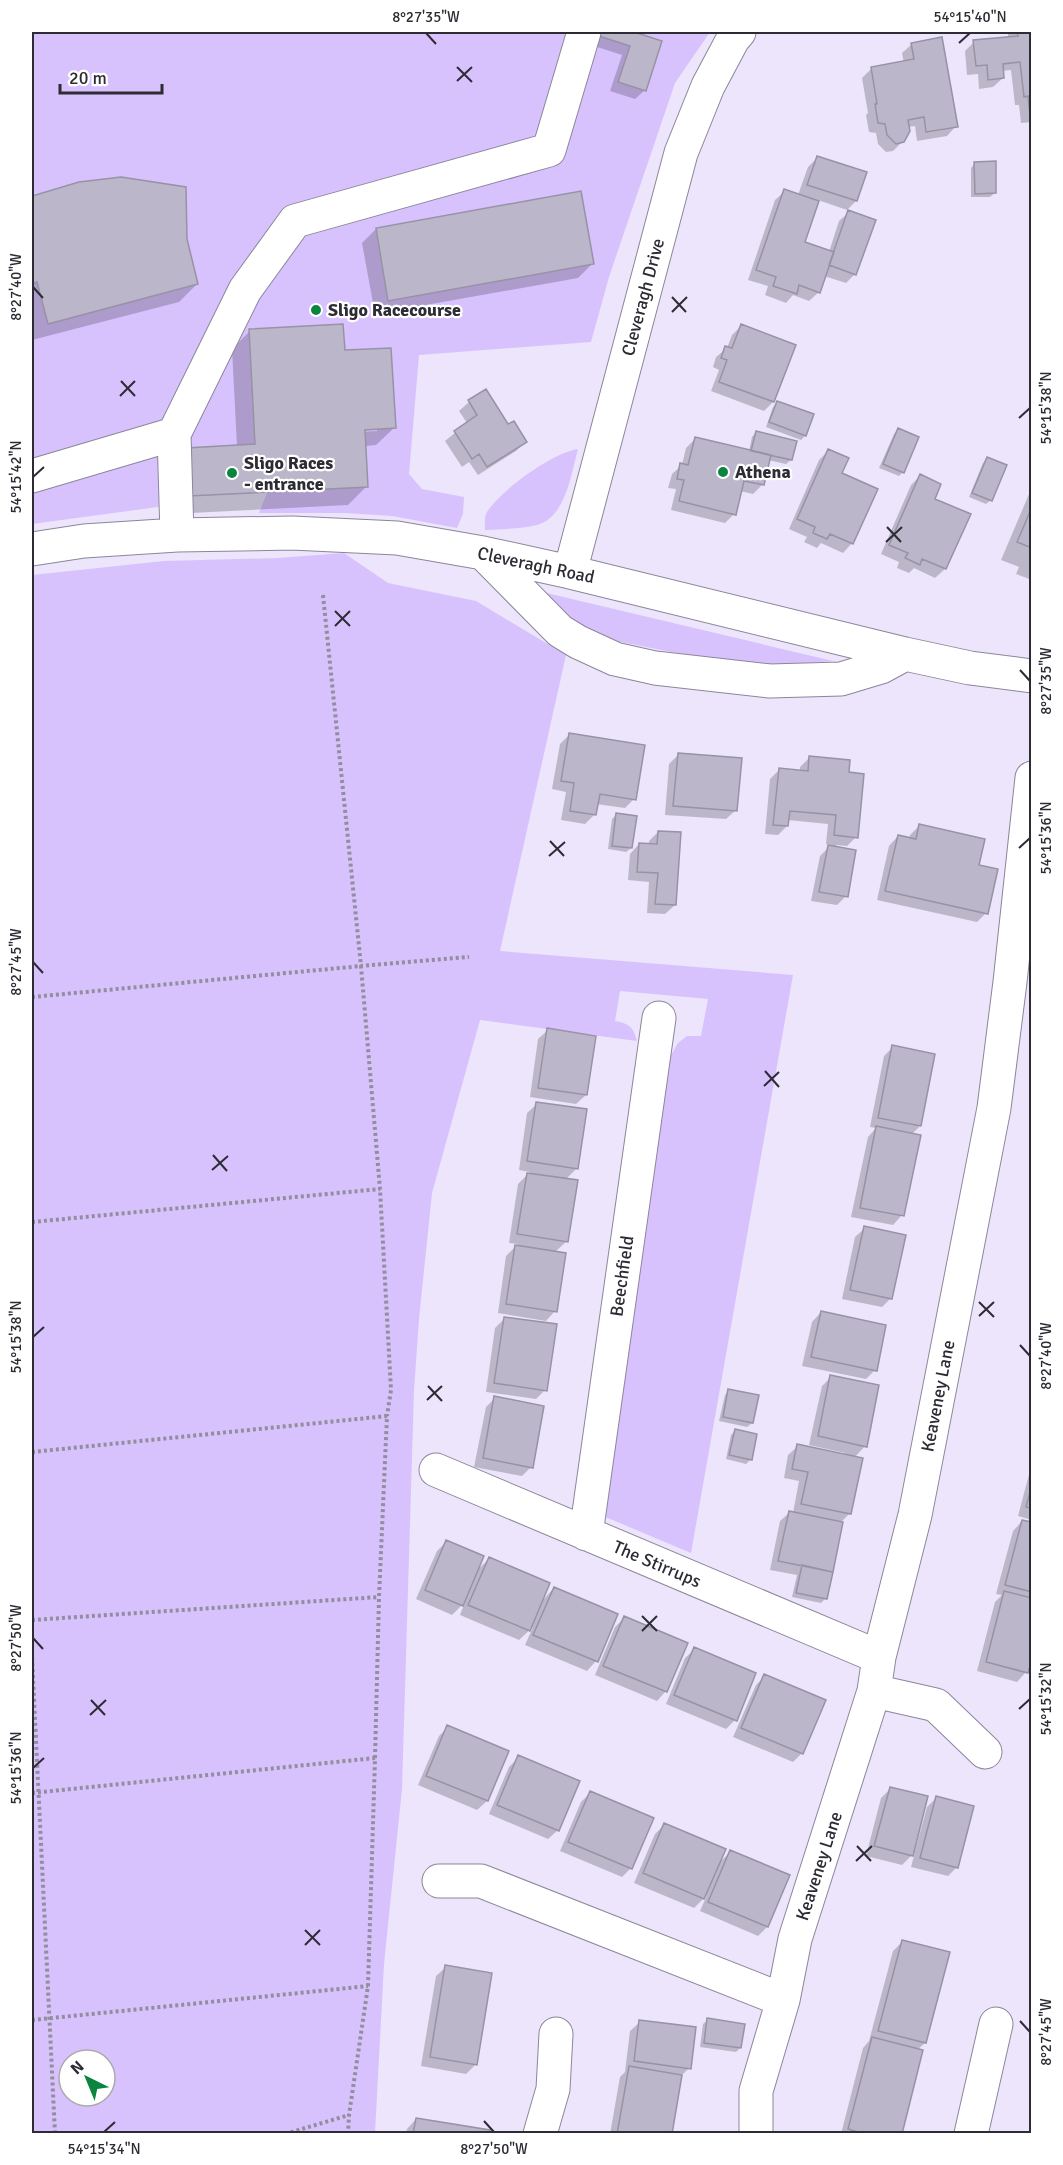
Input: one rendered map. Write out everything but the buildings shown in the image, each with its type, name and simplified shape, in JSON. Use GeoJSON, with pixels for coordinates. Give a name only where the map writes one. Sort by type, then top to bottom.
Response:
{"type":"FeatureCollection","features":[{"type":"Feature","properties":{"kind":"street"},"geometry":{"type":"LineString","coordinates":[[177,535],[174,434],[245,290],[295,221],[549,150],[584,32]]}},
{"type":"Feature","properties":{"kind":"street","name":"Cleveragh Drive"},"geometry":{"type":"LineString","coordinates":[[570,572],[681,153],[708,86],[739,32]]}},
{"type":"Feature","properties":{"kind":"street"},"geometry":{"type":"LineString","coordinates":[[32,476],[174,434]]}},
{"type":"Feature","properties":{"kind":"street","name":"Cleveragh Road"},"geometry":{"type":"LineString","coordinates":[[32,549],[84,541],[177,535],[292,533],[385,538],[483,553],[905,654],[970,668],[1032,676]]}},
{"type":"Feature","properties":{"kind":"street"},"geometry":{"type":"LineString","coordinates":[[483,553],[560,631],[615,659],[655,668],[770,681],[841,679],[881,667],[905,654]]}},
{"type":"Feature","properties":{"kind":"street","name":"Keaveney Lane"},"geometry":{"type":"LineString","coordinates":[[756,2133],[756,2091],[783,2000],[795,1939],[873,1690],[879,1657],[915,1515],[994,1108],[1032,778]]}},
{"type":"Feature","properties":{"kind":"street","name":"Beechfield"},"geometry":{"type":"LineString","coordinates":[[586,1534],[658,1018]]}},
{"type":"Feature","properties":{"kind":"street","name":"The Stirrups"},"geometry":{"type":"LineString","coordinates":[[436,1470],[879,1657]]}},
{"type":"Feature","properties":{"kind":"street"},"geometry":{"type":"LineString","coordinates":[[873,1690],[936,1705],[985,1752]]}},
{"type":"Feature","properties":{"kind":"street"},"geometry":{"type":"LineString","coordinates":[[439,1881],[481,1881],[783,2000]]}},
{"type":"Feature","properties":{"kind":"street"},"geometry":{"type":"LineString","coordinates":[[971,2133],[996,2024]]}},
{"type":"Feature","properties":{"kind":"street"},"geometry":{"type":"LineString","coordinates":[[540,2133],[554,2089],[556,2034]]}},
{"type":"Feature","properties":{"kind":"path"},"geometry":{"type":"LineString","coordinates":[[322,595],[361,966],[380,1189],[391,1390],[387,1416],[379,1597],[368,1986],[348,2133]]}},
{"type":"Feature","properties":{"kind":"path"},"geometry":{"type":"LineString","coordinates":[[32,997],[469,957]]}},
{"type":"Feature","properties":{"kind":"path"},"geometry":{"type":"LineString","coordinates":[[32,1222],[380,1189]]}},
{"type":"Feature","properties":{"kind":"path"},"geometry":{"type":"LineString","coordinates":[[32,1452],[387,1416]]}},
{"type":"Feature","properties":{"kind":"path"},"geometry":{"type":"LineString","coordinates":[[32,1620],[379,1597]]}},
{"type":"Feature","properties":{"kind":"path"},"geometry":{"type":"LineString","coordinates":[[32,1657],[55,2133]]}},
{"type":"Feature","properties":{"kind":"path"},"geometry":{"type":"LineString","coordinates":[[32,1793],[375,1758]]}},
{"type":"Feature","properties":{"kind":"path"},"geometry":{"type":"LineString","coordinates":[[32,2020],[368,1986]]}},
{"type":"Feature","properties":{"kind":"path"},"geometry":{"type":"LineString","coordinates":[[285,2133],[349,2115]]}},
{"type":"Feature","properties":{"kind":"shaded area","name":"Sligo Racecourse"},"geometry":{"type":"Polygon","coordinates":[[[32,32],[710,32],[675,83],[609,277],[591,342],[419,355],[409,474],[422,489],[464,497],[463,514],[457,528],[392,516],[346,513],[259,513],[267,493],[260,471],[183,478],[158,507],[32,524],[32,32]]]}},
{"type":"Feature","properties":{"kind":"shaded area"},"geometry":{"type":"Polygon","coordinates":[[[578,449],[566,493],[555,513],[547,520],[537,525],[485,530],[487,512],[503,493],[541,465],[578,449]]]}},
{"type":"Feature","properties":{"kind":"shaded area"},"geometry":{"type":"Polygon","coordinates":[[[344,553],[388,583],[476,601],[566,655],[500,951],[793,975],[691,1553],[603,1516],[671,1055],[678,1043],[687,1036],[701,1036],[708,999],[620,991],[615,1021],[630,1027],[637,1041],[480,1020],[432,1193],[419,1319],[414,1390],[402,1789],[384,1964],[375,2133],[32,2134],[32,575],[164,561],[278,558],[344,553]]]}},
{"type":"Feature","properties":{"kind":"shaded area"},"geometry":{"type":"Polygon","coordinates":[[[534,590],[833,661],[771,666],[677,653],[595,637],[534,590]]]}},
{"type":"Feature","properties":{"kind":"place","name":"Sligo Racecourse"},"geometry":{"type":"Point","coordinates":[316,310]}},
{"type":"Feature","properties":{"kind":"place","name":"Athena"},"geometry":{"type":"Point","coordinates":[723,472]}},
{"type":"Feature","properties":{"kind":"place","name":"Sligo Races - entrance"},"geometry":{"type":"Point","coordinates":[232,473]}}]}
